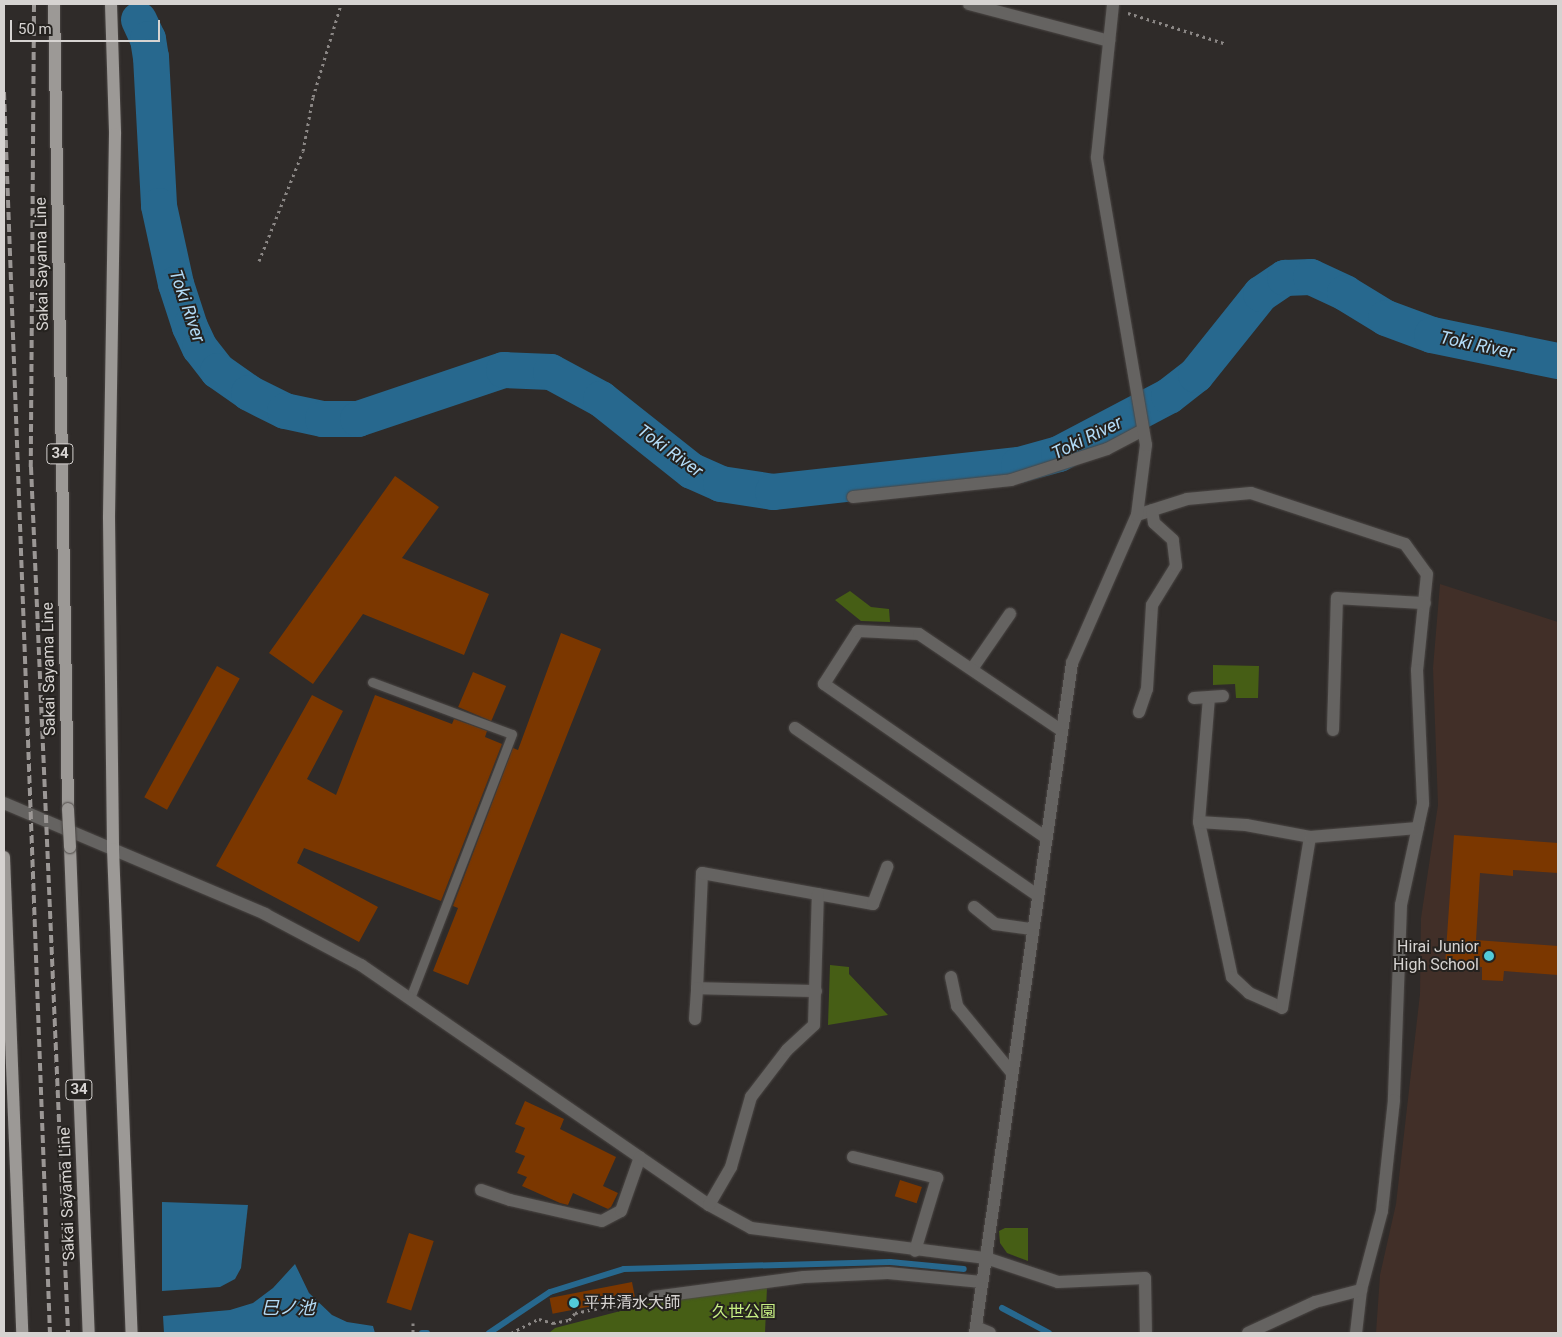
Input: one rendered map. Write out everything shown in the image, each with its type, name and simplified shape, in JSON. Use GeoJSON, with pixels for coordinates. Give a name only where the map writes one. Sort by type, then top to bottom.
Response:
{"type":"FeatureCollection","features":[{"type":"Feature","properties":{"kind":"main road","name":"Sakai Sayama Line"},"geometry":{"type":"LineString","coordinates":[[54,4],[68,809],[89,1333]]}},
{"type":"Feature","properties":{"kind":"main road"},"geometry":{"type":"LineString","coordinates":[[111,4],[114,134],[109,518],[113,850],[132,1333]]}},
{"type":"Feature","properties":{"kind":"main road"},"geometry":{"type":"LineString","coordinates":[[4,857],[22,1333]]}},
{"type":"Feature","properties":{"kind":"street"},"geometry":{"type":"LineString","coordinates":[[969,4],[1110,41]]}},
{"type":"Feature","properties":{"kind":"street"},"geometry":{"type":"LineString","coordinates":[[990,1333],[976,1330],[1045,836],[1072,663],[1137,515],[1146,445],[1097,157],[1113,6]]}},
{"type":"Feature","properties":{"kind":"street"},"geometry":{"type":"LineString","coordinates":[[852,497],[1011,480],[1107,449],[1142,428]]}},
{"type":"Feature","properties":{"kind":"street"},"geometry":{"type":"LineString","coordinates":[[1137,515],[1187,499],[1251,493],[1405,544],[1427,574],[1417,670],[1423,804],[1401,905],[1394,1100],[1382,1211],[1361,1290],[1356,1333]]}},
{"type":"Feature","properties":{"kind":"street"},"geometry":{"type":"LineString","coordinates":[[1139,712],[1147,690],[1152,605],[1176,566],[1173,540],[1154,524],[1152,510]]}},
{"type":"Feature","properties":{"kind":"street"},"geometry":{"type":"LineString","coordinates":[[1333,730],[1337,598],[1424,603]]}},
{"type":"Feature","properties":{"kind":"street"},"geometry":{"type":"LineString","coordinates":[[972,669],[1010,614]]}},
{"type":"Feature","properties":{"kind":"street"},"geometry":{"type":"LineString","coordinates":[[1045,836],[824,684],[858,631],[919,634],[1061,730]]}},
{"type":"Feature","properties":{"kind":"street"},"geometry":{"type":"LineString","coordinates":[[1194,698],[1223,696]]}},
{"type":"Feature","properties":{"kind":"street"},"geometry":{"type":"LineString","coordinates":[[1209,698],[1199,822],[1232,977],[1249,993],[1282,1008],[1310,837]]}},
{"type":"Feature","properties":{"kind":"street"},"geometry":{"type":"LineString","coordinates":[[796,728],[1037,895]]}},
{"type":"Feature","properties":{"kind":"street"},"geometry":{"type":"LineString","coordinates":[[4,803],[264,914],[361,965],[709,1205],[751,1228],[915,1251],[986,1258],[1058,1282],[1145,1278],[1146,1333]]}},
{"type":"Feature","properties":{"kind":"street"},"geometry":{"type":"LineString","coordinates":[[1199,822],[1246,825],[1310,837],[1418,828]]}},
{"type":"Feature","properties":{"kind":"street"},"geometry":{"type":"LineString","coordinates":[[695,1019],[702,873],[873,904],[887,867]]}},
{"type":"Feature","properties":{"kind":"street"},"geometry":{"type":"LineString","coordinates":[[709,1205],[731,1166],[751,1097],[788,1050],[814,1025],[818,894]]}},
{"type":"Feature","properties":{"kind":"street"},"geometry":{"type":"LineString","coordinates":[[974,907],[995,924],[1032,929]]}},
{"type":"Feature","properties":{"kind":"street"},"geometry":{"type":"LineString","coordinates":[[951,977],[957,1006],[1012,1073]]}},
{"type":"Feature","properties":{"kind":"street"},"geometry":{"type":"LineString","coordinates":[[697,988],[816,991]]}},
{"type":"Feature","properties":{"kind":"street"},"geometry":{"type":"LineString","coordinates":[[481,1190],[510,1200],[602,1221],[621,1211],[640,1157]]}},
{"type":"Feature","properties":{"kind":"street"},"geometry":{"type":"LineString","coordinates":[[852,1157],[937,1178],[915,1251]]}},
{"type":"Feature","properties":{"kind":"street"},"geometry":{"type":"LineString","coordinates":[[654,1297],[804,1277],[860,1274],[888,1273],[982,1282]]}},
{"type":"Feature","properties":{"kind":"street"},"geometry":{"type":"LineString","coordinates":[[1248,1333],[1314,1302],[1361,1290]]}},
{"type":"Feature","properties":{"kind":"lane"},"geometry":{"type":"LineString","coordinates":[[372,682],[512,734],[410,999]]}},
{"type":"Feature","properties":{"kind":"path"},"geometry":{"type":"LineString","coordinates":[[259,261],[303,152],[313,97],[341,4]]}},
{"type":"Feature","properties":{"kind":"path"},"geometry":{"type":"LineString","coordinates":[[1113,6],[1224,43]]}},
{"type":"Feature","properties":{"kind":"path"},"geometry":{"type":"LineString","coordinates":[[511,1333],[539,1319],[553,1323],[569,1320],[574,1313],[654,1297]]}},
{"type":"Feature","properties":{"kind":"path"},"geometry":{"type":"LineString","coordinates":[[413,1323],[413,1333]]}},
{"type":"Feature","properties":{"kind":"shaded area","name":"Hirai Junior High School"},"geometry":{"type":"Polygon","coordinates":[[[1440,584],[1558,622],[1558,1333],[1376,1333],[1380,1275],[1396,1204],[1420,994],[1421,918],[1438,805],[1433,668],[1440,584]]]}},
{"type":"Feature","properties":{"kind":"green space"},"geometry":{"type":"Polygon","coordinates":[[[850,591],[871,607],[889,609],[890,622],[861,621],[835,600],[850,591]]]}},
{"type":"Feature","properties":{"kind":"green space"},"geometry":{"type":"Polygon","coordinates":[[[1213,665],[1259,666],[1258,698],[1236,698],[1235,684],[1213,685],[1213,665]]]}},
{"type":"Feature","properties":{"kind":"green space"},"geometry":{"type":"Polygon","coordinates":[[[830,965],[849,967],[849,974],[888,1015],[828,1025],[830,965]]]}},
{"type":"Feature","properties":{"kind":"green space"},"geometry":{"type":"Polygon","coordinates":[[[1005,1228],[1028,1228],[1028,1261],[1007,1253],[1000,1243],[999,1231],[1005,1228]]]}},
{"type":"Feature","properties":{"kind":"green space","name":"久世公園"},"geometry":{"type":"Polygon","coordinates":[[[767,1287],[765,1333],[549,1333],[555,1328],[659,1301],[767,1287]]]}},
{"type":"Feature","properties":{"kind":"water"},"geometry":{"type":"Polygon","coordinates":[[[162,1202],[248,1205],[241,1268],[235,1279],[220,1287],[162,1291],[162,1202]]]}},
{"type":"Feature","properties":{"kind":"water","name":"巳ノ池"},"geometry":{"type":"Polygon","coordinates":[[[295,1264],[309,1293],[332,1315],[347,1322],[373,1326],[375,1333],[164,1333],[163,1316],[230,1310],[253,1303],[273,1288],[295,1264]]]}},
{"type":"Feature","properties":{"kind":"building"},"geometry":{"type":"Polygon","coordinates":[[[395,476],[439,507],[402,558],[489,594],[464,655],[363,614],[313,684],[269,653],[395,476]]]}},
{"type":"Feature","properties":{"kind":"building"},"geometry":{"type":"Polygon","coordinates":[[[561,633],[601,649],[468,985],[433,971],[458,908],[453,906],[513,748],[518,750],[561,633]]]}},
{"type":"Feature","properties":{"kind":"building"},"geometry":{"type":"Polygon","coordinates":[[[217,666],[240,679],[167,810],[144,797],[217,666]]]}},
{"type":"Feature","properties":{"kind":"building"},"geometry":{"type":"Polygon","coordinates":[[[473,672],[506,686],[491,721],[458,707],[473,672]]]}},
{"type":"Feature","properties":{"kind":"building"},"geometry":{"type":"Polygon","coordinates":[[[312,695],[343,711],[307,779],[336,795],[375,695],[452,724],[454,719],[487,731],[485,737],[502,744],[441,901],[304,848],[297,863],[378,907],[359,942],[216,866],[312,695]]]}},
{"type":"Feature","properties":{"kind":"building"},"geometry":{"type":"Polygon","coordinates":[[[1454,835],[1558,843],[1558,873],[1513,870],[1513,876],[1480,873],[1476,940],[1558,946],[1558,975],[1504,971],[1503,981],[1482,980],[1482,967],[1445,965],[1454,835]]]}},
{"type":"Feature","properties":{"kind":"building"},"geometry":{"type":"Polygon","coordinates":[[[525,1101],[564,1119],[560,1129],[616,1157],[603,1186],[618,1193],[611,1207],[608,1209],[573,1193],[568,1205],[522,1186],[527,1177],[517,1173],[525,1156],[515,1152],[525,1128],[515,1124],[525,1101]]]}},
{"type":"Feature","properties":{"kind":"building"},"geometry":{"type":"Polygon","coordinates":[[[900,1180],[922,1187],[917,1203],[895,1196],[900,1180]]]}},
{"type":"Feature","properties":{"kind":"building"},"geometry":{"type":"Polygon","coordinates":[[[409,1233],[434,1241],[411,1310],[386,1302],[409,1233]]]}},
{"type":"Feature","properties":{"kind":"building"},"geometry":{"type":"Polygon","coordinates":[[[632,1282],[635,1298],[553,1314],[550,1298],[632,1282]]]}},
{"type":"Feature","properties":{"kind":"waterway","name":"Toki River"},"geometry":{"type":"LineString","coordinates":[[139,20],[148,39],[151,57],[159,206],[176,284],[190,327],[200,348],[218,371],[249,393],[285,411],[323,419],[358,419],[504,370],[551,372],[601,399],[692,471],[721,484],[773,492],[1019,465],[1059,454],[1169,396],[1196,375],[1261,294],[1285,278],[1311,277],[1345,293],[1386,318],[1432,335],[1558,361]]}},
{"type":"Feature","properties":{"kind":"waterway"},"geometry":{"type":"LineString","coordinates":[[489,1333],[550,1292],[624,1269],[890,1262],[964,1269]]}},
{"type":"Feature","properties":{"kind":"waterway"},"geometry":{"type":"LineString","coordinates":[[1002,1308],[1049,1333]]}},
{"type":"Feature","properties":{"kind":"waterway"},"geometry":{"type":"LineString","coordinates":[[422,1333],[427,1333]]}},
{"type":"Feature","properties":{"kind":"railway"},"geometry":{"type":"LineString","coordinates":[[34,4],[31,467],[68,1333]]}},
{"type":"Feature","properties":{"kind":"railway"},"geometry":{"type":"LineString","coordinates":[[4,92],[50,1333]]}},
{"type":"Feature","properties":{"kind":"place","name":"Hirai Junior High School"},"geometry":{"type":"Point","coordinates":[1489,956]}},
{"type":"Feature","properties":{"kind":"place","name":"平井清水大師"},"geometry":{"type":"Point","coordinates":[574,1303]}}]}
